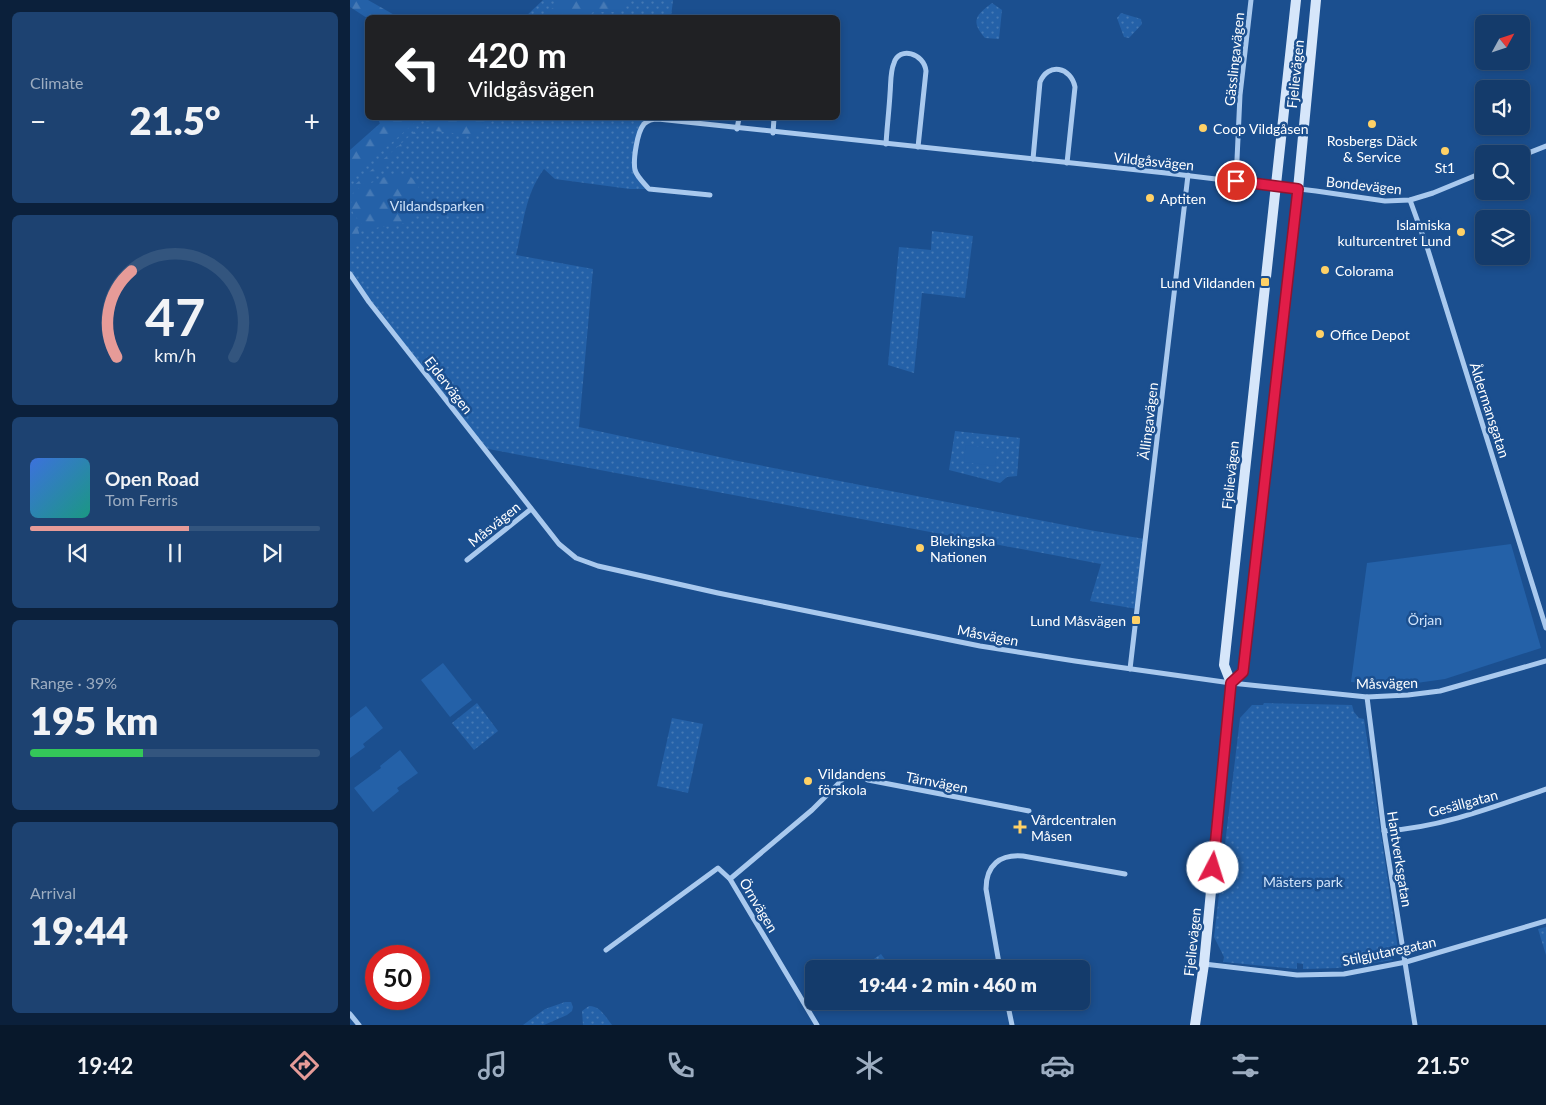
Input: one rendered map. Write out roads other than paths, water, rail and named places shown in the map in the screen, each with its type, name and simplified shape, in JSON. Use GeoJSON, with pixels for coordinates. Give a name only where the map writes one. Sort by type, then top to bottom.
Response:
{"type":"FeatureCollection","features":[{"type":"Feature","properties":{"kind":"main road","name":"Fjelievägen"},"geometry":{"type":"LineString","coordinates":[[1196,1025],[1204,964],[1231,683],[1224,665],[1296,0]]}},
{"type":"Feature","properties":{"kind":"main road","name":"Fjelievägen"},"geometry":{"type":"LineString","coordinates":[[1231,683],[1243,672],[1298,189],[1316,0]]}},
{"type":"Feature","properties":{"kind":"street","name":"Gässlingavägen"},"geometry":{"type":"LineString","coordinates":[[1236,181],[1240,95],[1252,0]]}},
{"type":"Feature","properties":{"kind":"street"},"geometry":{"type":"LineString","coordinates":[[886,144],[894,61],[899,56],[914,54],[921,58],[925,64],[926,71],[918,148]]}},
{"type":"Feature","properties":{"kind":"street"},"geometry":{"type":"LineString","coordinates":[[1033,159],[1040,82],[1047,72],[1062,70],[1069,74],[1075,87],[1067,163]]}},
{"type":"Feature","properties":{"kind":"street","name":"Vildgåsvägen"},"geometry":{"type":"LineString","coordinates":[[649,120],[641,128],[634,160],[637,175],[649,189],[710,196]]}},
{"type":"Feature","properties":{"kind":"street","name":"Vildgåsvägen"},"geometry":{"type":"LineString","coordinates":[[666,120],[1298,189]]}},
{"type":"Feature","properties":{"kind":"street"},"geometry":{"type":"LineString","coordinates":[[737,129],[739,120]]}},
{"type":"Feature","properties":{"kind":"street"},"geometry":{"type":"LineString","coordinates":[[773,132],[774,120]]}},
{"type":"Feature","properties":{"kind":"street"},"geometry":{"type":"LineString","coordinates":[[1530,152],[1546,146]]}},
{"type":"Feature","properties":{"kind":"street","name":"Ällingavägen"},"geometry":{"type":"LineString","coordinates":[[1130,669],[1188,176]]}},
{"type":"Feature","properties":{"kind":"street","name":"Bondevägen"},"geometry":{"type":"LineString","coordinates":[[1298,189],[1386,201],[1410,200],[1475,176]]}},
{"type":"Feature","properties":{"kind":"street","name":"Åldermansgatan"},"geometry":{"type":"LineString","coordinates":[[1410,200],[1428,250],[1546,628]]}},
{"type":"Feature","properties":{"kind":"street","name":"Ejdervägen"},"geometry":{"type":"LineString","coordinates":[[350,274],[369,302],[531,509]]}},
{"type":"Feature","properties":{"kind":"street","name":"Måsvägen"},"geometry":{"type":"LineString","coordinates":[[467,560],[531,509],[559,544],[576,558],[598,566],[718,593],[980,646],[1130,669],[1231,683],[1367,697],[1440,692],[1546,661]]}},
{"type":"Feature","properties":{"kind":"street","name":"Hantverksgatan"},"geometry":{"type":"LineString","coordinates":[[1367,697],[1384,831],[1415,1025]]}},
{"type":"Feature","properties":{"kind":"street","name":"Tärnvägen"},"geometry":{"type":"LineString","coordinates":[[730,879],[812,810],[843,779],[858,774],[868,780],[1029,811]]}},
{"type":"Feature","properties":{"kind":"street","name":"Gesällgatan"},"geometry":{"type":"LineString","coordinates":[[1384,831],[1444,821],[1504,804],[1546,789]]}},
{"type":"Feature","properties":{"kind":"street"},"geometry":{"type":"LineString","coordinates":[[998,960],[986,889],[987,876],[997,862],[1008,856],[1023,856],[1125,874]]}},
{"type":"Feature","properties":{"kind":"street","name":"Örnvägen"},"geometry":{"type":"LineString","coordinates":[[606,950],[718,868],[730,879],[817,1025]]}},
{"type":"Feature","properties":{"kind":"street","name":"Stilgjutaregatan"},"geometry":{"type":"LineString","coordinates":[[1204,964],[1297,975],[1344,974],[1406,962],[1546,921]]}},
{"type":"Feature","properties":{"kind":"street"},"geometry":{"type":"LineString","coordinates":[[1009,1010],[1012,1025]]}},
{"type":"Feature","properties":{"kind":"street"},"geometry":{"type":"LineString","coordinates":[[350,1014],[358,1025]]}},
{"type":"Feature","properties":{"kind":"place","name":"Rosbergs Däck & Service"},"geometry":{"type":"Point","coordinates":[1372,124]}},
{"type":"Feature","properties":{"kind":"place","name":"Coop Vildgåsen"},"geometry":{"type":"Point","coordinates":[1203,128]}},
{"type":"Feature","properties":{"kind":"place","name":"St1"},"geometry":{"type":"Point","coordinates":[1445,151]}},
{"type":"Feature","properties":{"kind":"place","name":"Aptiten"},"geometry":{"type":"Point","coordinates":[1150,198]}},
{"type":"Feature","properties":{"kind":"place","name":"Islamiska kulturcentret Lund"},"geometry":{"type":"Point","coordinates":[1461,232]}},
{"type":"Feature","properties":{"kind":"place","name":"Colorama"},"geometry":{"type":"Point","coordinates":[1325,270]}},
{"type":"Feature","properties":{"kind":"place","name":"Lund Vildanden"},"geometry":{"type":"Point","coordinates":[1265,282]}},
{"type":"Feature","properties":{"kind":"place","name":"Office Depot"},"geometry":{"type":"Point","coordinates":[1320,334]}},
{"type":"Feature","properties":{"kind":"place","name":"Blekingska Nationen"},"geometry":{"type":"Point","coordinates":[920,548]}},
{"type":"Feature","properties":{"kind":"place","name":"Lund Måsvägen"},"geometry":{"type":"Point","coordinates":[1136,620]}},
{"type":"Feature","properties":{"kind":"place","name":"Vildandens förskola"},"geometry":{"type":"Point","coordinates":[808,781]}},
{"type":"Feature","properties":{"kind":"place","name":"Vårdcentralen Måsen"},"geometry":{"type":"Point","coordinates":[1020,827]}},
{"type":"Feature","properties":{"kind":"park label","name":"Vildandsparken"},"geometry":{"type":"Point","coordinates":[437,205]}},
{"type":"Feature","properties":{"kind":"park label","name":"Örjan"},"geometry":{"type":"Point","coordinates":[1425,619]}},
{"type":"Feature","properties":{"kind":"park label","name":"Mästers park"},"geometry":{"type":"Point","coordinates":[1303,881]}}]}
